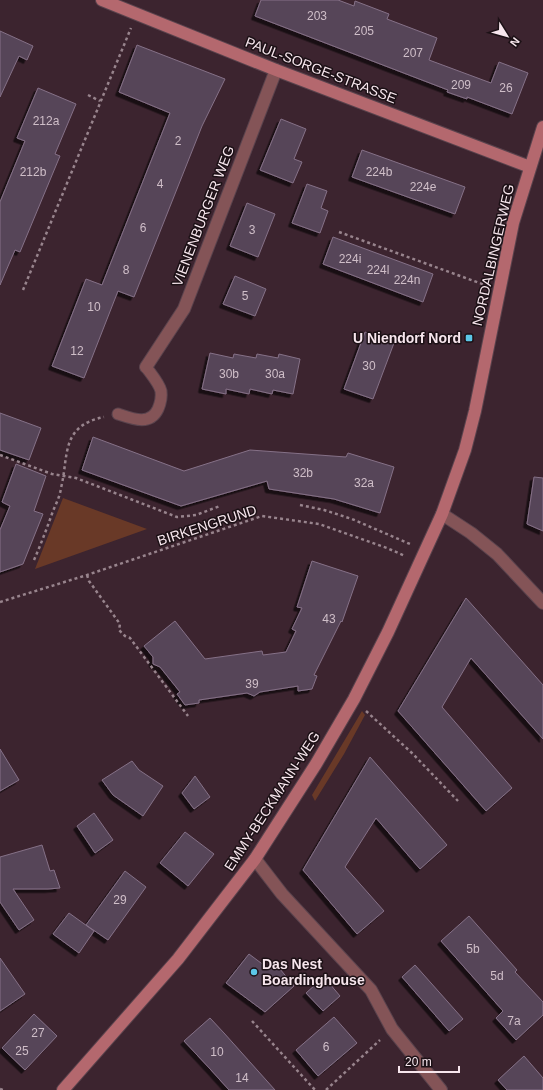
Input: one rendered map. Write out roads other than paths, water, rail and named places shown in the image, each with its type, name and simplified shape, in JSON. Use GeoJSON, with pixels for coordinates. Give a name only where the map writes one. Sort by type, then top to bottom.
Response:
{"type":"FeatureCollection","features":[{"type":"Feature","properties":{"kind":"street","name":"PAUL-SORGE-STRASSE"},"geometry":{"type":"LineString","coordinates":[[102,0],[276,70],[530,167]]}},
{"type":"Feature","properties":{"kind":"street","name":"VIENENBURGER WEG"},"geometry":{"type":"LineString","coordinates":[[146,367],[184,309],[276,70]]}},
{"type":"Feature","properties":{"kind":"street","name":"NORDALBINGERWEG"},"geometry":{"type":"LineString","coordinates":[[442,514],[465,450],[474,417],[513,223],[543,127]]}},
{"type":"Feature","properties":{"kind":"street","name":"EMMY-BECKMANN-WEG"},"geometry":{"type":"LineString","coordinates":[[64,1090],[178,959],[255,859],[316,764],[354,699],[388,632],[442,514]]}},
{"type":"Feature","properties":{"kind":"street"},"geometry":{"type":"LineString","coordinates":[[442,514],[472,533],[497,554],[543,603]]}},
{"type":"Feature","properties":{"kind":"street"},"geometry":{"type":"LineString","coordinates":[[255,859],[282,894],[371,990],[392,1029],[441,1090]]}},
{"type":"Feature","properties":{"kind":"lane"},"geometry":{"type":"LineString","coordinates":[[118,414],[136,420],[147,420],[156,413],[162,401],[161,389],[146,367]]}},
{"type":"Feature","properties":{"kind":"place","name":"U Niendorf Nord"},"geometry":{"type":"Point","coordinates":[469,338]}},
{"type":"Feature","properties":{"kind":"place","name":"Das Nest Boardinghouse"},"geometry":{"type":"Point","coordinates":[254,972]}}]}
